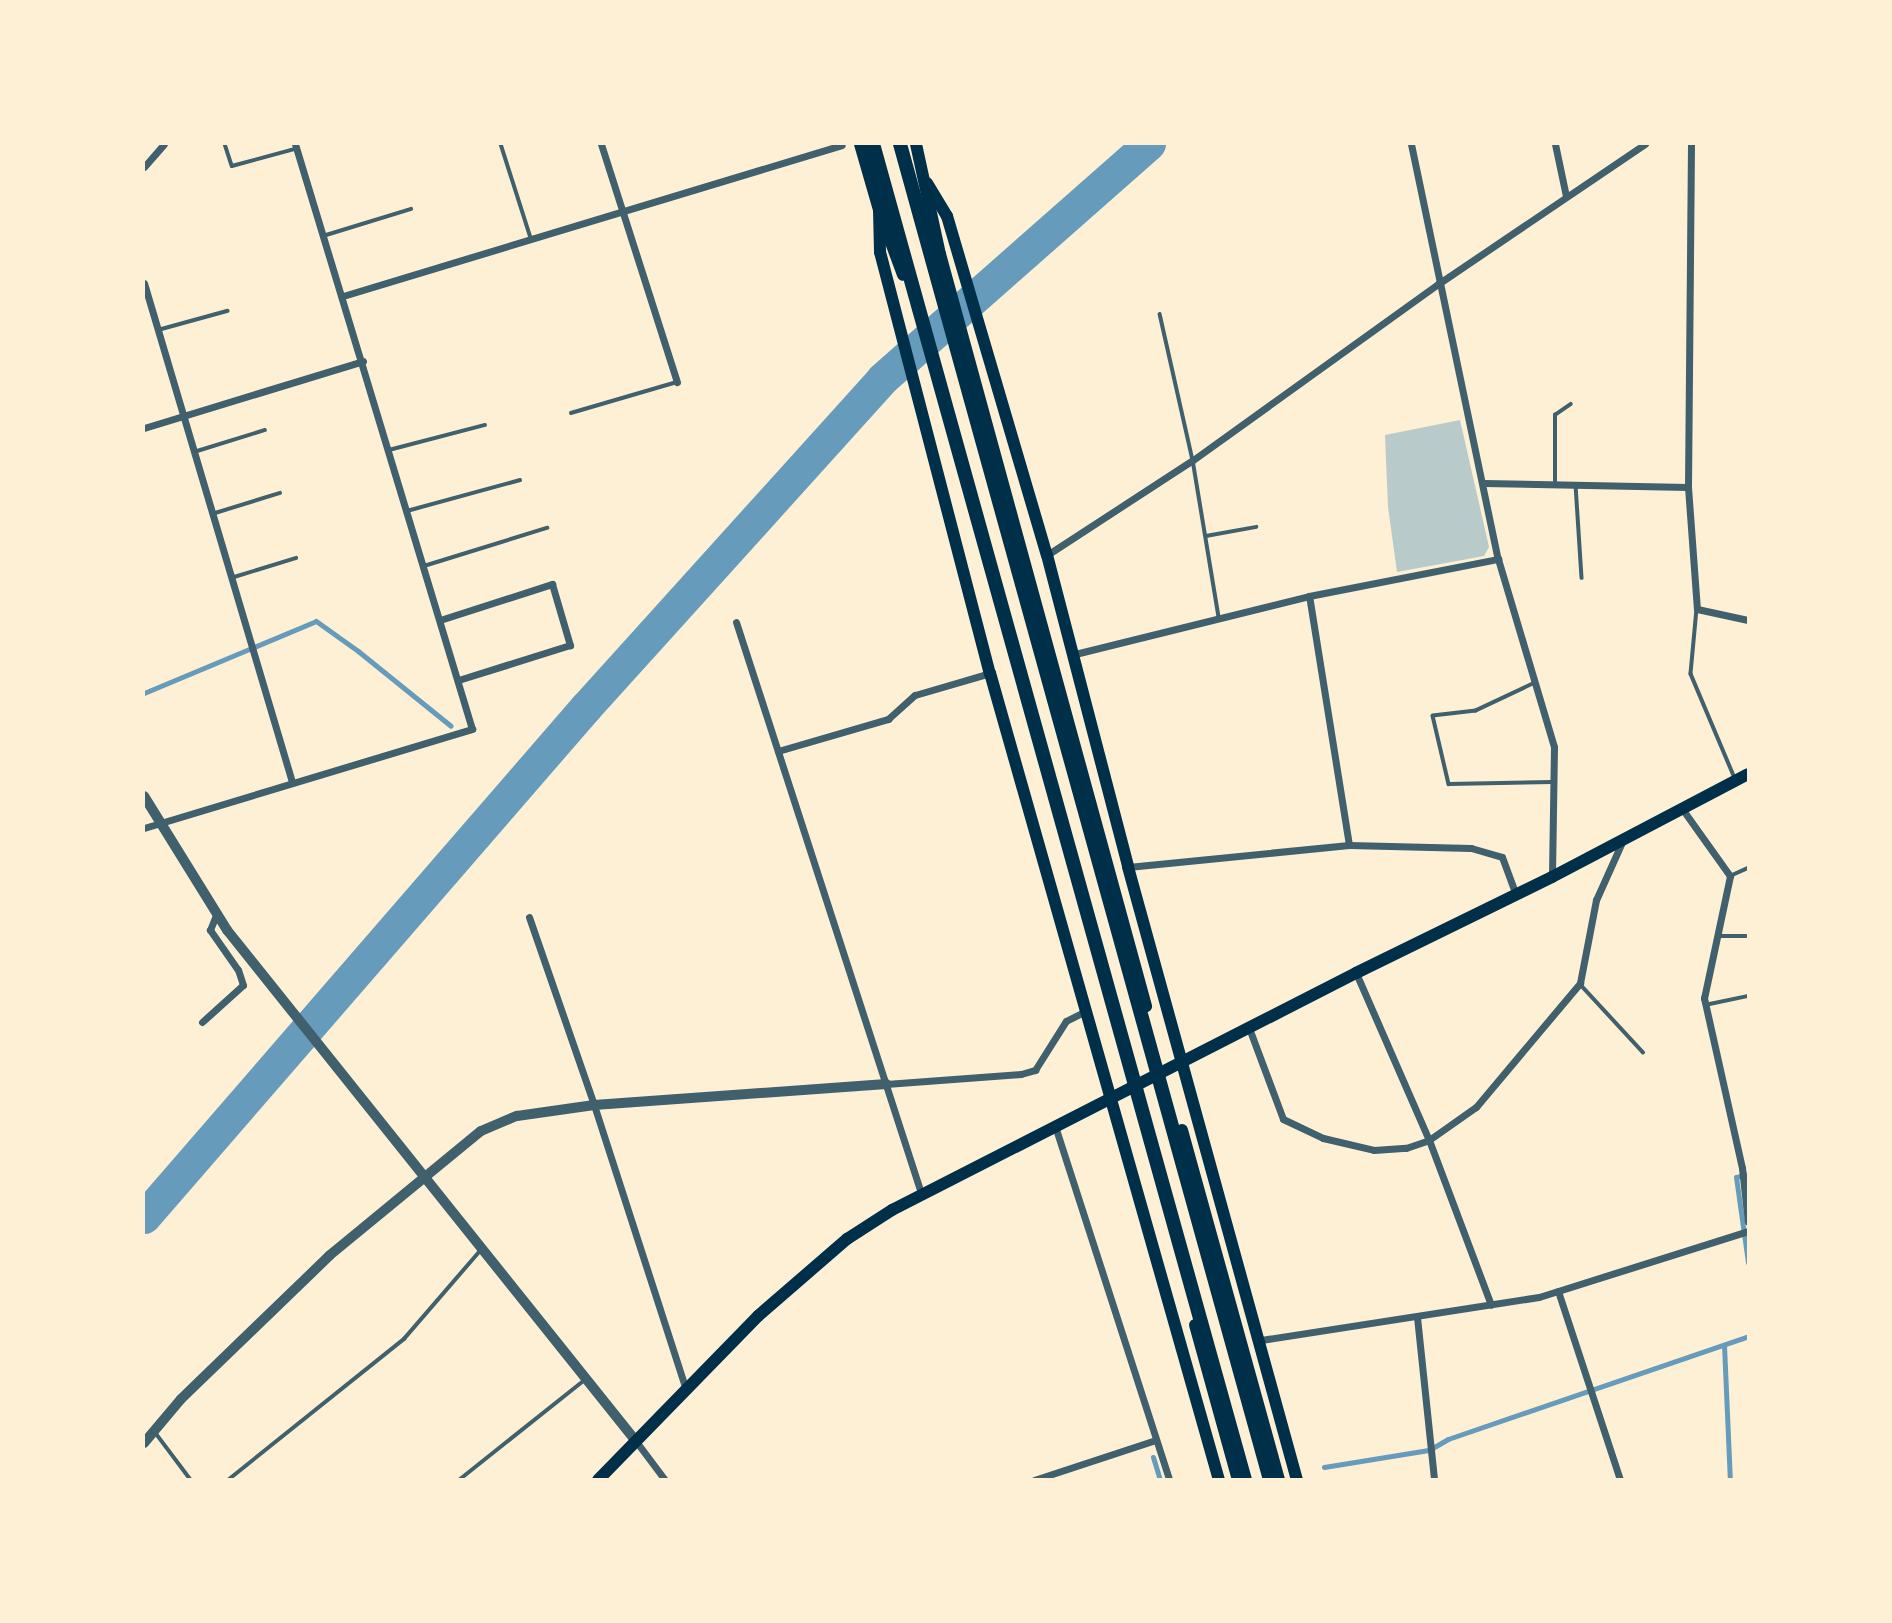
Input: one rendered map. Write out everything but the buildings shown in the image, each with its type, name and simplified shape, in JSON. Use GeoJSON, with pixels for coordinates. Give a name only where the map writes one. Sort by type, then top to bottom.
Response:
{"type":"FeatureCollection","features":[{"type":"Feature","properties":{"kind":"highway"},"geometry":{"type":"LineString","coordinates":[[873,144],[1245,1479]]}},
{"type":"Feature","properties":{"kind":"highway"},"geometry":{"type":"LineString","coordinates":[[900,144],[1270,1479]]}},
{"type":"Feature","properties":{"kind":"main road"},"geometry":{"type":"LineString","coordinates":[[860,144],[879,210],[911,302],[1111,1021]]}},
{"type":"Feature","properties":{"kind":"main road"},"geometry":{"type":"LineString","coordinates":[[916,144],[927,183],[945,272],[1146,1006]]}},
{"type":"Feature","properties":{"kind":"main road"},"geometry":{"type":"LineString","coordinates":[[927,183],[947,216],[1047,555],[1075,654],[1128,867],[1261,1340],[1297,1479]]}},
{"type":"Feature","properties":{"kind":"main road"},"geometry":{"type":"LineString","coordinates":[[879,210],[880,252],[990,673],[1219,1479]]}},
{"type":"Feature","properties":{"kind":"main road"},"geometry":{"type":"LineString","coordinates":[[598,1479],[758,1316],[847,1239],[921,1193],[1552,877],[1748,774]]}},
{"type":"Feature","properties":{"kind":"main road"},"geometry":{"type":"LineString","coordinates":[[1182,1130],[1279,1479]]}},
{"type":"Feature","properties":{"kind":"main road"},"geometry":{"type":"LineString","coordinates":[[1145,1146],[1238,1479]]}},
{"type":"Feature","properties":{"kind":"street"},"geometry":{"type":"LineString","coordinates":[[144,167],[164,144]]}},
{"type":"Feature","properties":{"kind":"street"},"geometry":{"type":"LineString","coordinates":[[601,144],[677,382]]}},
{"type":"Feature","properties":{"kind":"street"},"geometry":{"type":"LineString","coordinates":[[1411,144],[1438,284],[1484,483],[1498,559],[1554,747],[1552,877]]}},
{"type":"Feature","properties":{"kind":"street"},"geometry":{"type":"LineString","coordinates":[[1555,144],[1566,196]]}},
{"type":"Feature","properties":{"kind":"street"},"geometry":{"type":"LineString","coordinates":[[1047,555],[1193,460],[1438,284],[1645,144]]}},
{"type":"Feature","properties":{"kind":"street"},"geometry":{"type":"LineString","coordinates":[[1691,144],[1688,487],[1697,609],[1748,620]]}},
{"type":"Feature","properties":{"kind":"street"},"geometry":{"type":"LineString","coordinates":[[343,296],[842,145]]}},
{"type":"Feature","properties":{"kind":"street"},"geometry":{"type":"LineString","coordinates":[[144,828],[472,729],[296,146]]}},
{"type":"Feature","properties":{"kind":"street"},"geometry":{"type":"LineString","coordinates":[[144,283],[292,782]]}},
{"type":"Feature","properties":{"kind":"street"},"geometry":{"type":"LineString","coordinates":[[144,428],[363,361]]}},
{"type":"Feature","properties":{"kind":"street"},"geometry":{"type":"LineString","coordinates":[[1484,483],[1688,487]]}},
{"type":"Feature","properties":{"kind":"street"},"geometry":{"type":"LineString","coordinates":[[1075,654],[1309,596],[1498,559]]}},
{"type":"Feature","properties":{"kind":"street"},"geometry":{"type":"LineString","coordinates":[[440,620],[551,584],[559,608],[570,645],[458,680]]}},
{"type":"Feature","properties":{"kind":"street"},"geometry":{"type":"LineString","coordinates":[[1309,596],[1349,845]]}},
{"type":"Feature","properties":{"kind":"street"},"geometry":{"type":"LineString","coordinates":[[736,622],[921,1193]]}},
{"type":"Feature","properties":{"kind":"street"},"geometry":{"type":"LineString","coordinates":[[778,751],[888,719],[915,695],[990,673]]}},
{"type":"Feature","properties":{"kind":"street"},"geometry":{"type":"LineString","coordinates":[[144,796],[217,913],[279,995],[330,1055],[424,1179],[588,1377],[665,1479]]}},
{"type":"Feature","properties":{"kind":"street"},"geometry":{"type":"LineString","coordinates":[[1683,810],[1730,876],[1704,998],[1745,1167],[1748,1222]]}},
{"type":"Feature","properties":{"kind":"street"},"geometry":{"type":"LineString","coordinates":[[1249,1028],[1283,1118],[1323,1138],[1374,1150],[1406,1148],[1429,1140],[1476,1107],[1580,983],[1596,900],[1623,839]]}},
{"type":"Feature","properties":{"kind":"street"},"geometry":{"type":"LineString","coordinates":[[1128,867],[1349,845],[1471,848],[1502,857],[1516,895]]}},
{"type":"Feature","properties":{"kind":"street"},"geometry":{"type":"LineString","coordinates":[[202,1022],[243,985],[238,970],[210,930],[217,913]]}},
{"type":"Feature","properties":{"kind":"street"},"geometry":{"type":"LineString","coordinates":[[529,917],[687,1389]]}},
{"type":"Feature","properties":{"kind":"street"},"geometry":{"type":"LineString","coordinates":[[1356,973],[1429,1140],[1490,1305]]}},
{"type":"Feature","properties":{"kind":"street"},"geometry":{"type":"LineString","coordinates":[[144,1443],[181,1399],[330,1255],[481,1131],[517,1116],[594,1105],[1021,1074],[1035,1070],[1066,1021],[1086,1011]]}},
{"type":"Feature","properties":{"kind":"street"},"geometry":{"type":"LineString","coordinates":[[1055,1126],[1170,1479]]}},
{"type":"Feature","properties":{"kind":"street"},"geometry":{"type":"LineString","coordinates":[[1261,1340],[1490,1305],[1559,1291],[1748,1231]]}},
{"type":"Feature","properties":{"kind":"street"},"geometry":{"type":"LineString","coordinates":[[1559,1291],[1620,1479]]}},
{"type":"Feature","properties":{"kind":"street"},"geometry":{"type":"LineString","coordinates":[[1417,1317],[1434,1479]]}},
{"type":"Feature","properties":{"kind":"street"},"geometry":{"type":"LineString","coordinates":[[1034,1479],[1156,1440]]}},
{"type":"Feature","properties":{"kind":"lane"},"geometry":{"type":"LineString","coordinates":[[225,144],[232,166],[296,146]]}},
{"type":"Feature","properties":{"kind":"lane"},"geometry":{"type":"LineString","coordinates":[[501,144],[531,239]]}},
{"type":"Feature","properties":{"kind":"lane"},"geometry":{"type":"LineString","coordinates":[[323,236],[411,209]]}},
{"type":"Feature","properties":{"kind":"lane"},"geometry":{"type":"LineString","coordinates":[[158,331],[227,311]]}},
{"type":"Feature","properties":{"kind":"lane"},"geometry":{"type":"LineString","coordinates":[[1160,314],[1193,460],[1219,617]]}},
{"type":"Feature","properties":{"kind":"lane"},"geometry":{"type":"LineString","coordinates":[[571,413],[677,382]]}},
{"type":"Feature","properties":{"kind":"lane"},"geometry":{"type":"LineString","coordinates":[[1555,483],[1555,415],[1571,404]]}},
{"type":"Feature","properties":{"kind":"lane"},"geometry":{"type":"LineString","coordinates":[[389,450],[485,425]]}},
{"type":"Feature","properties":{"kind":"lane"},"geometry":{"type":"LineString","coordinates":[[193,452],[265,430]]}},
{"type":"Feature","properties":{"kind":"lane"},"geometry":{"type":"LineString","coordinates":[[407,511],[520,480]]}},
{"type":"Feature","properties":{"kind":"lane"},"geometry":{"type":"LineString","coordinates":[[1575,483],[1582,578]]}},
{"type":"Feature","properties":{"kind":"lane"},"geometry":{"type":"LineString","coordinates":[[212,514],[280,493]]}},
{"type":"Feature","properties":{"kind":"lane"},"geometry":{"type":"LineString","coordinates":[[1206,536],[1256,527]]}},
{"type":"Feature","properties":{"kind":"lane"},"geometry":{"type":"LineString","coordinates":[[424,566],[547,528]]}},
{"type":"Feature","properties":{"kind":"lane"},"geometry":{"type":"LineString","coordinates":[[230,578],[296,558]]}},
{"type":"Feature","properties":{"kind":"lane"},"geometry":{"type":"LineString","coordinates":[[1697,609],[1690,674],[1736,781]]}},
{"type":"Feature","properties":{"kind":"lane"},"geometry":{"type":"LineString","coordinates":[[1534,684],[1476,711],[1433,716],[1448,784],[1554,782]]}},
{"type":"Feature","properties":{"kind":"lane"},"geometry":{"type":"LineString","coordinates":[[1730,876],[1748,868]]}},
{"type":"Feature","properties":{"kind":"lane"},"geometry":{"type":"LineString","coordinates":[[1717,936],[1746,936]]}},
{"type":"Feature","properties":{"kind":"lane"},"geometry":{"type":"LineString","coordinates":[[1580,983],[1643,1052]]}},
{"type":"Feature","properties":{"kind":"lane"},"geometry":{"type":"LineString","coordinates":[[1706,1004],[1748,996]]}},
{"type":"Feature","properties":{"kind":"lane"},"geometry":{"type":"LineString","coordinates":[[228,1479],[404,1339],[482,1249]]}},
{"type":"Feature","properties":{"kind":"lane"},"geometry":{"type":"LineString","coordinates":[[459,1479],[588,1377]]}},
{"type":"Feature","properties":{"kind":"lane"},"geometry":{"type":"LineString","coordinates":[[153,1431],[191,1479]]}},
{"type":"Feature","properties":{"kind":"shaded area"},"geometry":{"type":"Polygon","coordinates":[[[1460,420],[1489,547],[1484,556],[1397,572],[1388,507],[1385,435],[1460,420]]]}},
{"type":"Feature","properties":{"kind":"waterway"},"geometry":{"type":"LineString","coordinates":[[144,1217],[586,707],[882,379],[1149,144]]}},
{"type":"Feature","properties":{"kind":"waterway"},"geometry":{"type":"LineString","coordinates":[[144,693],[316,621],[358,651],[451,726]]}},
{"type":"Feature","properties":{"kind":"waterway"},"geometry":{"type":"LineString","coordinates":[[506,780],[515,789]]}},
{"type":"Feature","properties":{"kind":"waterway"},"geometry":{"type":"LineString","coordinates":[[1748,1174],[1736,1177],[1748,1262]]}},
{"type":"Feature","properties":{"kind":"waterway"},"geometry":{"type":"LineString","coordinates":[[1324,1467],[1429,1450],[1448,1439],[1748,1336]]}},
{"type":"Feature","properties":{"kind":"waterway"},"geometry":{"type":"LineString","coordinates":[[1724,1345],[1730,1480]]}},
{"type":"Feature","properties":{"kind":"waterway"},"geometry":{"type":"LineString","coordinates":[[1153,1457],[1160,1480]]}}]}
